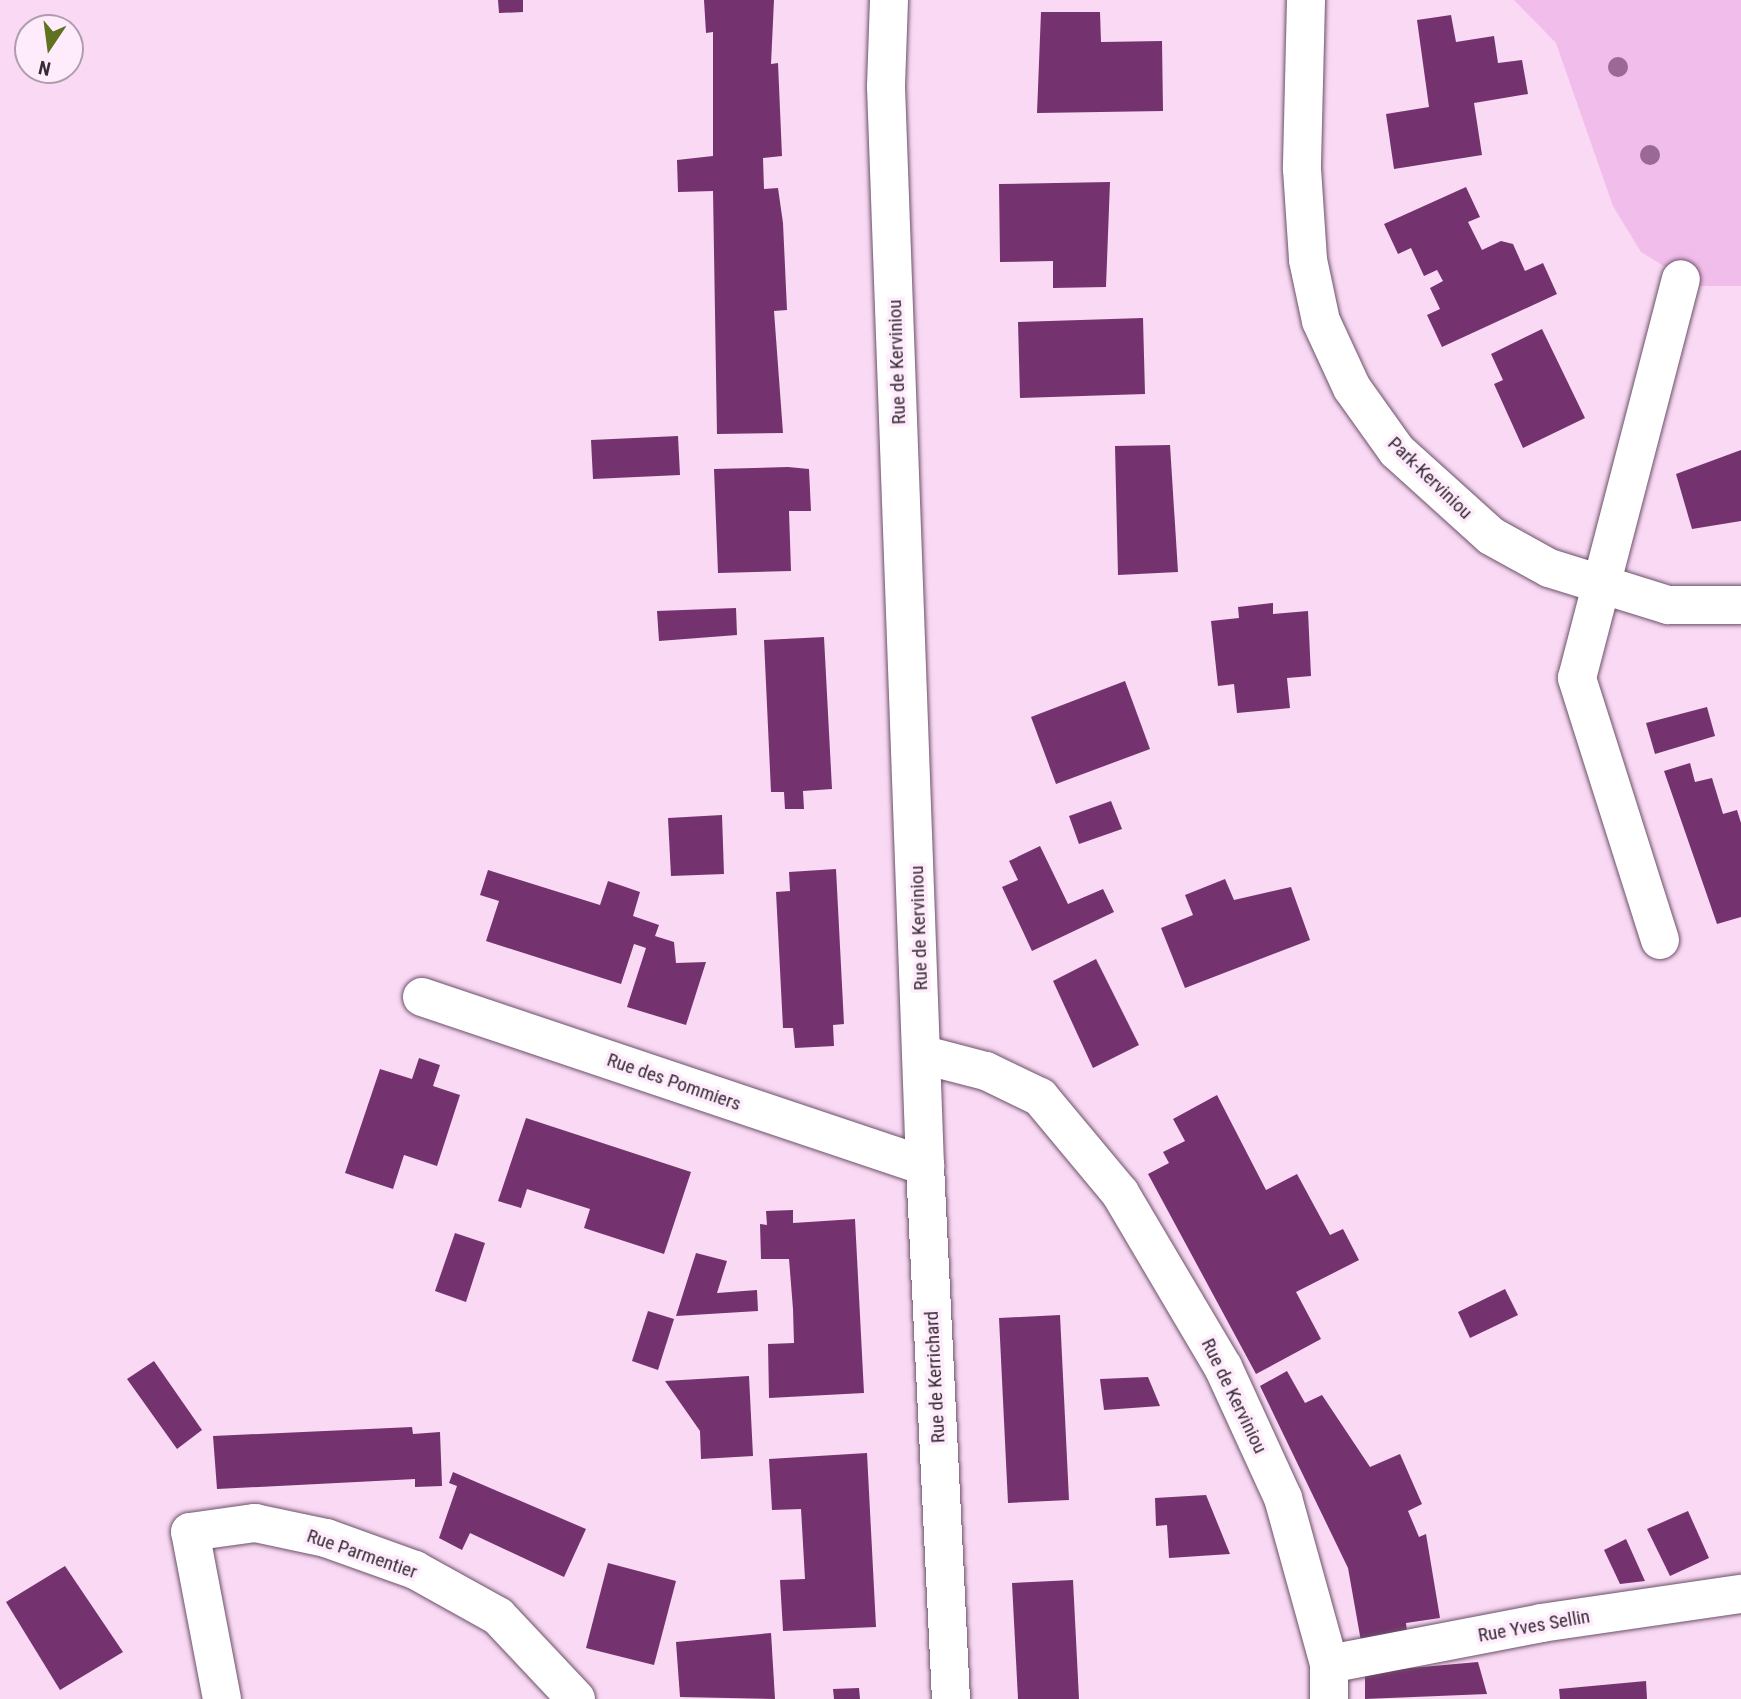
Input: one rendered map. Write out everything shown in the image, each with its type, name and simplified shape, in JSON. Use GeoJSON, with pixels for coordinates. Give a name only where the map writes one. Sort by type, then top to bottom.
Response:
{"type":"FeatureCollection","features":[{"type":"Feature","properties":{"kind":"street","name":"Rue de Kerviniou"},"geometry":{"type":"LineString","coordinates":[[889,0],[886,87],[924,1055],[986,1071],[1040,1097],[1121,1193],[1223,1367],[1283,1498],[1329,1682]]}},
{"type":"Feature","properties":{"kind":"street","name":"Park-Kerviniou"},"geometry":{"type":"LineString","coordinates":[[1306,0],[1302,169],[1308,260],[1321,321],[1352,388],[1397,451],[1491,536],[1598,587],[1668,605],[1741,605]]}},
{"type":"Feature","properties":{"kind":"street"},"geometry":{"type":"LineString","coordinates":[[1660,940],[1577,678],[1598,587],[1681,279]]}},
{"type":"Feature","properties":{"kind":"street","name":"Rue des Pommiers"},"geometry":{"type":"LineString","coordinates":[[422,998],[925,1166]]}},
{"type":"Feature","properties":{"kind":"street","name":"Rue de Kerrichard"},"geometry":{"type":"LineString","coordinates":[[924,1055],[925,1166],[951,1699]]}},
{"type":"Feature","properties":{"kind":"street","name":"Rue Parmentier"},"geometry":{"type":"LineString","coordinates":[[222,1699],[190,1532],[255,1523],[326,1538],[415,1570],[498,1616],[576,1699]]}},
{"type":"Feature","properties":{"kind":"street","name":"Rue Yves Sellin"},"geometry":{"type":"LineString","coordinates":[[1329,1682],[1541,1623],[1741,1594]]}},
{"type":"Feature","properties":{"kind":"shaded area"},"geometry":{"type":"Polygon","coordinates":[[[1514,0],[1741,0],[1741,286],[1696,286],[1641,252],[1613,206],[1556,43],[1514,0]]]}},
{"type":"Feature","properties":{"kind":"building"},"geometry":{"type":"Polygon","coordinates":[[[498,0],[523,0],[523,12],[499,13],[498,0]]]}},
{"type":"Feature","properties":{"kind":"building"},"geometry":{"type":"Polygon","coordinates":[[[704,0],[774,0],[771,64],[778,63],[782,156],[763,158],[764,189],[778,188],[783,223],[787,310],[774,311],[783,433],[717,434],[713,191],[678,192],[677,160],[713,156],[713,32],[706,33],[704,0]]]}},
{"type":"Feature","properties":{"kind":"building"},"geometry":{"type":"Polygon","coordinates":[[[1041,12],[1100,12],[1101,42],[1162,41],[1163,111],[1037,113],[1041,12]]]}},
{"type":"Feature","properties":{"kind":"building"},"geometry":{"type":"Polygon","coordinates":[[[1451,15],[1456,42],[1494,36],[1498,63],[1522,60],[1528,94],[1474,103],[1482,155],[1394,169],[1386,114],[1429,107],[1417,20],[1451,15]]]}},
{"type":"Feature","properties":{"kind":"building"},"geometry":{"type":"Polygon","coordinates":[[[1110,182],[1106,287],[1053,288],[1053,261],[1000,262],[999,184],[1110,182]]]}},
{"type":"Feature","properties":{"kind":"building"},"geometry":{"type":"Polygon","coordinates":[[[1466,187],[1480,217],[1468,222],[1482,250],[1501,241],[1513,244],[1525,271],[1543,263],[1557,294],[1442,347],[1427,315],[1440,309],[1430,288],[1443,281],[1437,270],[1424,276],[1411,248],[1398,254],[1384,224],[1466,187]]]}},
{"type":"Feature","properties":{"kind":"building"},"geometry":{"type":"Polygon","coordinates":[[[1143,318],[1145,394],[1020,398],[1018,322],[1143,318]]]}},
{"type":"Feature","properties":{"kind":"building"},"geometry":{"type":"Polygon","coordinates":[[[1542,329],[1585,418],[1523,448],[1494,384],[1503,380],[1491,354],[1542,329]]]}},
{"type":"Feature","properties":{"kind":"building"},"geometry":{"type":"Polygon","coordinates":[[[678,436],[680,475],[593,479],[591,440],[678,436]]]}},
{"type":"Feature","properties":{"kind":"building"},"geometry":{"type":"Polygon","coordinates":[[[1170,445],[1178,572],[1118,575],[1115,446],[1170,445]]]}},
{"type":"Feature","properties":{"kind":"building"},"geometry":{"type":"Polygon","coordinates":[[[1741,450],[1741,521],[1692,529],[1676,474],[1741,450]]]}},
{"type":"Feature","properties":{"kind":"building"},"geometry":{"type":"Polygon","coordinates":[[[714,469],[809,469],[811,511],[789,511],[791,571],[718,573],[714,469]]]}},
{"type":"Feature","properties":{"kind":"building"},"geometry":{"type":"Polygon","coordinates":[[[1273,603],[1273,614],[1308,611],[1311,676],[1287,678],[1290,708],[1237,713],[1234,684],[1218,686],[1211,621],[1239,618],[1238,607],[1273,603]]]}},
{"type":"Feature","properties":{"kind":"building"},"geometry":{"type":"Polygon","coordinates":[[[736,608],[737,635],[659,641],[657,611],[736,608]]]}},
{"type":"Feature","properties":{"kind":"building"},"geometry":{"type":"Polygon","coordinates":[[[824,637],[832,789],[803,791],[804,809],[785,809],[784,792],[771,792],[764,640],[824,637]]]}},
{"type":"Feature","properties":{"kind":"building"},"geometry":{"type":"Polygon","coordinates":[[[1125,681],[1150,749],[1056,784],[1031,717],[1125,681]]]}},
{"type":"Feature","properties":{"kind":"building"},"geometry":{"type":"Polygon","coordinates":[[[1707,707],[1715,736],[1655,754],[1646,723],[1707,707]]]}},
{"type":"Feature","properties":{"kind":"building"},"geometry":{"type":"Polygon","coordinates":[[[1690,763],[1695,782],[1712,778],[1723,814],[1737,810],[1741,823],[1741,917],[1717,924],[1664,771],[1690,763]]]}},
{"type":"Feature","properties":{"kind":"building"},"geometry":{"type":"Polygon","coordinates":[[[1111,801],[1122,829],[1079,844],[1069,816],[1111,801]]]}},
{"type":"Feature","properties":{"kind":"building"},"geometry":{"type":"Polygon","coordinates":[[[722,815],[724,874],[671,876],[668,818],[722,815]]]}},
{"type":"Feature","properties":{"kind":"building"},"geometry":{"type":"Polygon","coordinates":[[[1040,846],[1068,904],[1103,889],[1114,912],[1032,951],[1002,887],[1018,880],[1009,861],[1040,846]]]}},
{"type":"Feature","properties":{"kind":"building"},"geometry":{"type":"Polygon","coordinates":[[[836,869],[844,1024],[833,1025],[834,1046],[795,1048],[793,1028],[783,1028],[776,892],[790,891],[789,872],[836,869]]]}},
{"type":"Feature","properties":{"kind":"building"},"geometry":{"type":"Polygon","coordinates":[[[488,870],[600,905],[608,881],[640,892],[633,916],[659,925],[655,936],[674,942],[676,963],[706,962],[686,1025],[627,1007],[646,948],[634,944],[621,984],[486,941],[499,901],[480,895],[488,870]]]}},
{"type":"Feature","properties":{"kind":"building"},"geometry":{"type":"Polygon","coordinates":[[[1225,879],[1234,900],[1291,887],[1310,940],[1185,988],[1161,928],[1193,915],[1185,895],[1225,879]]]}},
{"type":"Feature","properties":{"kind":"building"},"geometry":{"type":"Polygon","coordinates":[[[1096,959],[1139,1045],[1093,1068],[1053,981],[1096,959]]]}},
{"type":"Feature","properties":{"kind":"building"},"geometry":{"type":"Polygon","coordinates":[[[419,1058],[440,1065],[433,1086],[460,1095],[437,1166],[404,1155],[393,1189],[345,1173],[380,1069],[412,1079],[419,1058]]]}},
{"type":"Feature","properties":{"kind":"building"},"geometry":{"type":"Polygon","coordinates":[[[1217,1095],[1266,1190],[1297,1174],[1330,1235],[1343,1229],[1359,1260],[1296,1292],[1321,1339],[1256,1374],[1148,1174],[1169,1163],[1163,1152],[1185,1141],[1173,1119],[1217,1095]]]}},
{"type":"Feature","properties":{"kind":"building"},"geometry":{"type":"Polygon","coordinates":[[[526,1118],[691,1172],[664,1254],[584,1228],[590,1209],[527,1189],[521,1208],[498,1201],[526,1118]]]}},
{"type":"Feature","properties":{"kind":"building"},"geometry":{"type":"Polygon","coordinates":[[[793,1210],[793,1223],[855,1219],[864,1393],[769,1398],[768,1344],[794,1343],[793,1309],[789,1259],[761,1259],[760,1224],[767,1225],[766,1211],[793,1210]]]}},
{"type":"Feature","properties":{"kind":"building"},"geometry":{"type":"Polygon","coordinates":[[[455,1233],[485,1243],[466,1302],[435,1291],[455,1233]]]}},
{"type":"Feature","properties":{"kind":"building"},"geometry":{"type":"Polygon","coordinates":[[[696,1253],[727,1261],[717,1293],[757,1290],[758,1311],[676,1316],[696,1253]]]}},
{"type":"Feature","properties":{"kind":"building"},"geometry":{"type":"Polygon","coordinates":[[[1505,1289],[1518,1315],[1470,1338],[1458,1312],[1505,1289]]]}},
{"type":"Feature","properties":{"kind":"building"},"geometry":{"type":"Polygon","coordinates":[[[648,1311],[674,1319],[658,1370],[632,1361],[648,1311]]]}},
{"type":"Feature","properties":{"kind":"building"},"geometry":{"type":"Polygon","coordinates":[[[1060,1315],[1069,1500],[1008,1503],[999,1318],[1060,1315]]]}},
{"type":"Feature","properties":{"kind":"building"},"geometry":{"type":"Polygon","coordinates":[[[154,1361],[202,1430],[177,1449],[127,1379],[154,1361]]]}},
{"type":"Feature","properties":{"kind":"building"},"geometry":{"type":"Polygon","coordinates":[[[1287,1371],[1305,1403],[1322,1395],[1370,1467],[1400,1454],[1422,1504],[1408,1511],[1419,1537],[1426,1534],[1440,1618],[1406,1623],[1408,1640],[1362,1647],[1348,1568],[1260,1386],[1287,1371]]]}},
{"type":"Feature","properties":{"kind":"building"},"geometry":{"type":"Polygon","coordinates":[[[749,1376],[753,1456],[701,1459],[700,1431],[665,1381],[749,1376]]]}},
{"type":"Feature","properties":{"kind":"building"},"geometry":{"type":"Polygon","coordinates":[[[1148,1377],[1160,1406],[1104,1410],[1100,1379],[1148,1377]]]}},
{"type":"Feature","properties":{"kind":"building"},"geometry":{"type":"Polygon","coordinates":[[[412,1427],[413,1434],[440,1432],[442,1486],[415,1487],[415,1479],[217,1489],[213,1436],[412,1427]]]}},
{"type":"Feature","properties":{"kind":"building"},"geometry":{"type":"Polygon","coordinates":[[[867,1453],[876,1627],[783,1631],[780,1580],[805,1579],[801,1509],[772,1510],[769,1459],[867,1453]]]}},
{"type":"Feature","properties":{"kind":"building"},"geometry":{"type":"Polygon","coordinates":[[[453,1472],[586,1529],[564,1577],[470,1533],[462,1550],[439,1538],[457,1486],[449,1483],[453,1472]]]}},
{"type":"Feature","properties":{"kind":"building"},"geometry":{"type":"Polygon","coordinates":[[[1206,1495],[1230,1554],[1169,1558],[1167,1525],[1156,1526],[1155,1498],[1206,1495]]]}},
{"type":"Feature","properties":{"kind":"building"},"geometry":{"type":"Polygon","coordinates":[[[1688,1511],[1709,1558],[1670,1576],[1647,1529],[1688,1511]]]}},
{"type":"Feature","properties":{"kind":"building"},"geometry":{"type":"Polygon","coordinates":[[[1626,1539],[1645,1581],[1620,1584],[1604,1550],[1626,1539]]]}},
{"type":"Feature","properties":{"kind":"building"},"geometry":{"type":"Polygon","coordinates":[[[608,1563],[676,1581],[654,1665],[586,1648],[608,1563]]]}},
{"type":"Feature","properties":{"kind":"building"},"geometry":{"type":"Polygon","coordinates":[[[65,1566],[123,1652],[60,1690],[6,1602],[65,1566]]]}},
{"type":"Feature","properties":{"kind":"building"},"geometry":{"type":"Polygon","coordinates":[[[1073,1580],[1079,1699],[1018,1699],[1012,1583],[1073,1580]]]}},
{"type":"Feature","properties":{"kind":"building"},"geometry":{"type":"Polygon","coordinates":[[[771,1633],[775,1699],[680,1697],[676,1642],[771,1633]]]}},
{"type":"Feature","properties":{"kind":"building"},"geometry":{"type":"Polygon","coordinates":[[[1478,1662],[1487,1694],[1365,1699],[1365,1672],[1478,1662]]]}},
{"type":"Feature","properties":{"kind":"building"},"geometry":{"type":"Polygon","coordinates":[[[1646,1681],[1647,1699],[1560,1699],[1559,1689],[1646,1681]]]}},
{"type":"Feature","properties":{"kind":"building"},"geometry":{"type":"Polygon","coordinates":[[[859,1688],[860,1699],[834,1699],[833,1689],[859,1688]]]}}]}
